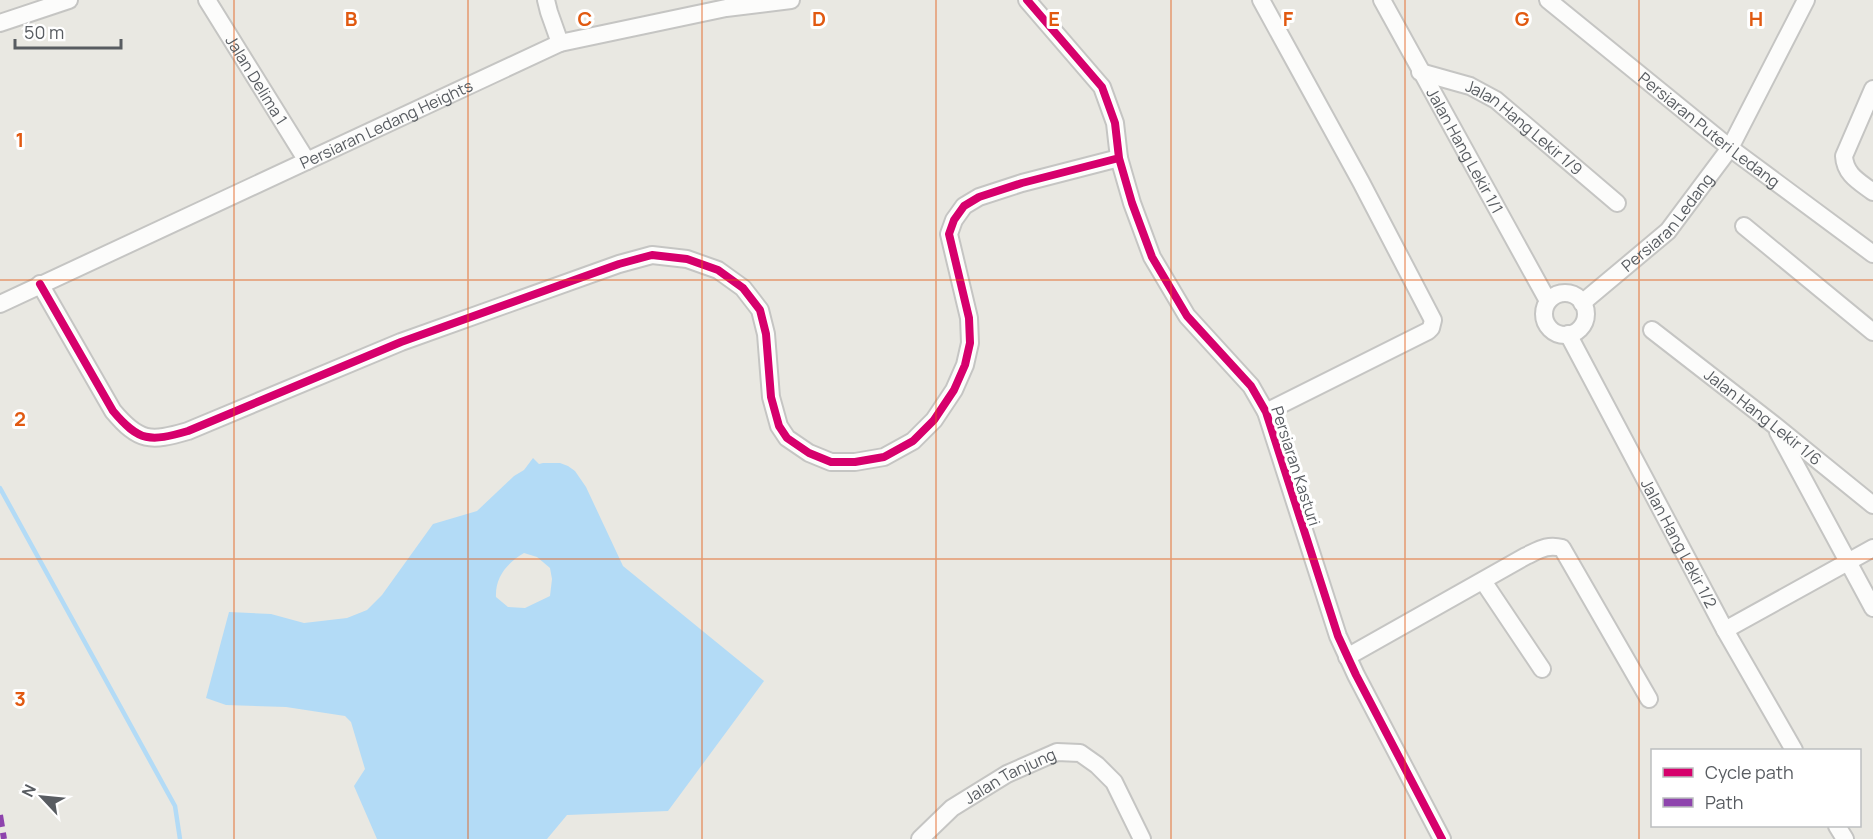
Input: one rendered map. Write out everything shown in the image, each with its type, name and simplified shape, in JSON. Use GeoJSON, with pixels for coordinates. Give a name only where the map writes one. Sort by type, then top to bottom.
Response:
{"type":"FeatureCollection","features":[{"type":"Feature","properties":{"kind":"street"},"geometry":{"type":"LineString","coordinates":[[0,23],[69,0]]}},
{"type":"Feature","properties":{"kind":"street","name":"Jalan Delima 1"},"geometry":{"type":"LineString","coordinates":[[207,0],[307,161]]}},
{"type":"Feature","properties":{"kind":"street"},"geometry":{"type":"LineString","coordinates":[[546,0],[560,43]]}},
{"type":"Feature","properties":{"kind":"street","name":"Persiaran Ledang Heights"},"geometry":{"type":"LineString","coordinates":[[0,303],[560,43],[726,8],[791,0]]}},
{"type":"Feature","properties":{"kind":"street","name":"Persiaran Kasturi"},"geometry":{"type":"LineString","coordinates":[[1027,0],[1102,87],[1115,123],[1119,159],[1132,203],[1152,256],[1187,316],[1251,386],[1266,412],[1338,636],[1442,839]]}},
{"type":"Feature","properties":{"kind":"street"},"geometry":{"type":"LineString","coordinates":[[1261,0],[1361,182],[1433,320],[1428,331],[1266,412]]}},
{"type":"Feature","properties":{"kind":"street","name":"Jalan Hang Lekir 1/1"},"geometry":{"type":"LineString","coordinates":[[1382,0],[1548,301]]}},
{"type":"Feature","properties":{"kind":"street","name":"Persiaran Puteri Ledang"},"geometry":{"type":"LineString","coordinates":[[1548,0],[1730,147],[1873,254]]}},
{"type":"Feature","properties":{"kind":"street","name":"Persiaran Ledang"},"geometry":{"type":"LineString","coordinates":[[1582,303],[1668,231],[1730,147],[1806,0]]}},
{"type":"Feature","properties":{"kind":"street","name":"Jalan Hang Lekir 1/9"},"geometry":{"type":"LineString","coordinates":[[1420,72],[1470,86],[1496,100],[1617,203]]}},
{"type":"Feature","properties":{"kind":"street"},"geometry":{"type":"LineString","coordinates":[[1873,89],[1844,156],[1851,175],[1873,192]]}},
{"type":"Feature","properties":{"kind":"street"},"geometry":{"type":"LineString","coordinates":[[40,284],[113,411],[128,428],[145,438],[162,439],[188,431],[401,342],[619,264],[652,255],[687,260],[718,270],[743,288],[760,310],[766,334],[771,397],[779,426],[787,438],[809,453],[831,462],[855,462],[884,457],[913,441],[934,420],[954,390],[965,364],[970,343],[969,318],[949,234],[954,220],[964,206],[979,197],[1022,183],[1119,159]]}},
{"type":"Feature","properties":{"kind":"street"},"geometry":{"type":"LineString","coordinates":[[1744,226],[1873,332]]}},
{"type":"Feature","properties":{"kind":"street"},"geometry":{"type":"LineString","coordinates":[[1559,294],[1572,294],[1585,309],[1583,322],[1574,332],[1568,334],[1554,332],[1545,321],[1544,314],[1548,301],[1559,294]]}},
{"type":"Feature","properties":{"kind":"street","name":"Jalan Hang Lekir 1/6"},"geometry":{"type":"LineString","coordinates":[[1652,330],[1873,504]]}},
{"type":"Feature","properties":{"kind":"street","name":"Jalan Hang Lekir 1/2"},"geometry":{"type":"LineString","coordinates":[[1568,334],[1725,630],[1793,749]]}},
{"type":"Feature","properties":{"kind":"street"},"geometry":{"type":"LineString","coordinates":[[1773,424],[1873,608]]}},
{"type":"Feature","properties":{"kind":"street"},"geometry":{"type":"LineString","coordinates":[[1347,657],[1544,547],[1553,545],[1562,548],[1649,699]]}},
{"type":"Feature","properties":{"kind":"street"},"geometry":{"type":"LineString","coordinates":[[1725,630],[1873,548]]}},
{"type":"Feature","properties":{"kind":"street"},"geometry":{"type":"LineString","coordinates":[[1483,581],[1542,669]]}},
{"type":"Feature","properties":{"kind":"street","name":"Jalan Tanjung"},"geometry":{"type":"LineString","coordinates":[[920,839],[952,808],[1007,774],[1057,752],[1080,753],[1097,765],[1114,782],[1142,839]]}},
{"type":"Feature","properties":{"kind":"water"},"geometry":{"type":"Polygon","coordinates":[[[533,458],[539,464],[560,463],[575,471],[586,487],[623,566],[764,681],[668,811],[567,815],[547,839],[377,839],[354,786],[365,769],[351,722],[345,716],[286,707],[226,705],[206,698],[229,612],[271,614],[304,623],[347,618],[367,610],[382,595],[433,524],[477,511],[514,476],[524,470],[533,458]],[[524,553],[503,571],[496,590],[496,597],[508,607],[525,608],[550,596],[552,579],[550,568],[537,557],[524,553]]]}},
{"type":"Feature","properties":{"kind":"waterway"},"geometry":{"type":"LineString","coordinates":[[0,488],[175,806],[180,839]]}},
{"type":"Feature","properties":{"kind":"marked path"},"geometry":{"type":"LineString","coordinates":[[0,815],[4,839]]}},
{"type":"Feature","properties":{"kind":"cycle path"},"geometry":{"type":"LineString","coordinates":[[1027,0],[1102,87],[1115,123],[1119,158],[1132,203],[1152,257],[1187,316],[1251,386],[1266,412],[1338,636],[1442,839]]}},
{"type":"Feature","properties":{"kind":"cycle path"},"geometry":{"type":"LineString","coordinates":[[40,284],[113,411],[130,429],[138,434],[154,438],[188,431],[401,342],[619,264],[652,255],[687,259],[718,270],[743,288],[760,310],[766,334],[771,397],[779,426],[787,438],[809,453],[831,462],[855,462],[884,457],[913,441],[934,420],[954,390],[965,365],[970,343],[969,318],[949,234],[954,220],[964,206],[979,197],[1022,183],[1119,158]]}}]}
